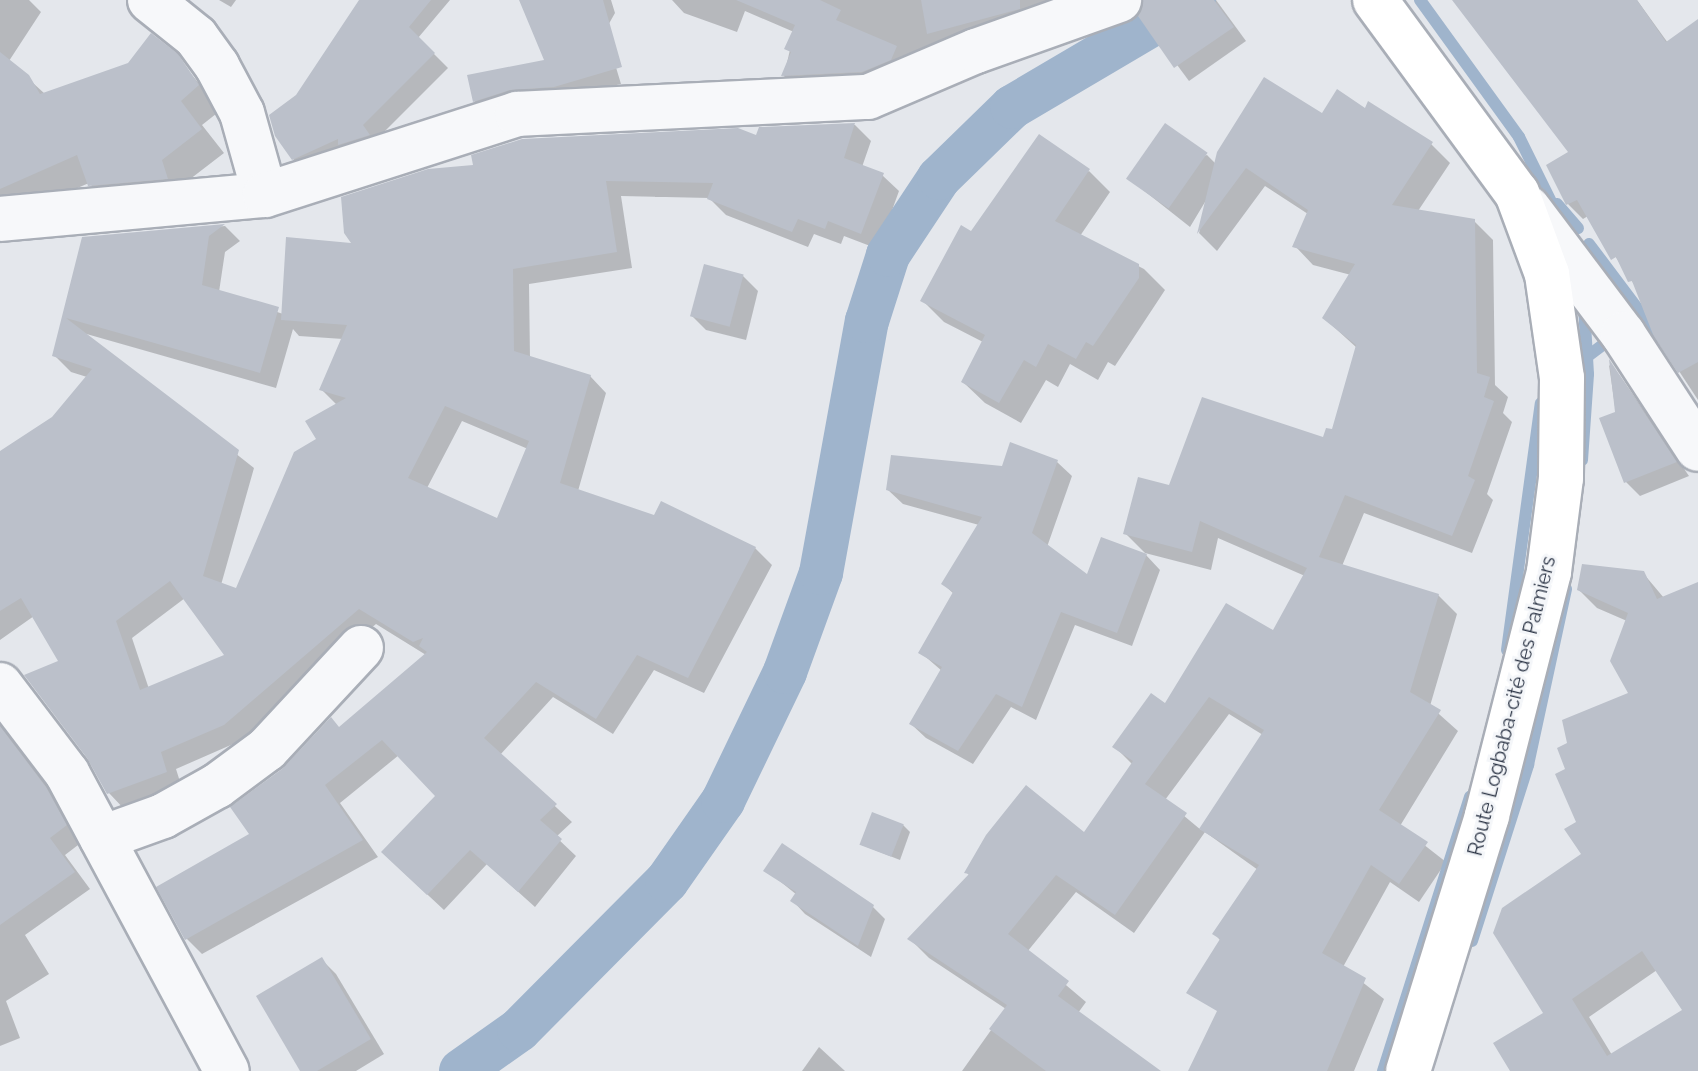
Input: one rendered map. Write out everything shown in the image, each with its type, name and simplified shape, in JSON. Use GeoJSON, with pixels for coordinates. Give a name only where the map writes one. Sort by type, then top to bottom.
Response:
{"type":"FeatureCollection","features":[{"type":"Feature","properties":{"kind":"main road","name":"Route Logbaba-cité des Palmiers"},"geometry":{"type":"LineString","coordinates":[[1375,0],[1517,193],[1537,239],[1556,313],[1562,378],[1561,478],[1549,572],[1487,816],[1408,1071]]}},
{"type":"Feature","properties":{"kind":"street"},"geometry":{"type":"LineString","coordinates":[[150,0],[196,37],[217,66],[242,113],[265,195]]}},
{"type":"Feature","properties":{"kind":"street"},"geometry":{"type":"LineString","coordinates":[[0,219],[265,195],[517,114],[868,97],[1119,0]]}},
{"type":"Feature","properties":{"kind":"street"},"geometry":{"type":"LineString","coordinates":[[1517,193],[1623,334],[1698,449]]}},
{"type":"Feature","properties":{"kind":"street"},"geometry":{"type":"LineString","coordinates":[[102,838],[163,816],[242,768],[267,749],[361,648]]}},
{"type":"Feature","properties":{"kind":"street"},"geometry":{"type":"LineString","coordinates":[[0,685],[67,773],[227,1071]]}},
{"type":"Feature","properties":{"kind":"building"},"geometry":{"type":"Polygon","coordinates":[[[359,0],[431,0],[409,27],[435,53],[363,125],[370,135],[338,145],[338,139],[292,160],[275,136],[269,115],[296,95],[359,0]]]}},
{"type":"Feature","properties":{"kind":"building"},"geometry":{"type":"Polygon","coordinates":[[[519,0],[603,0],[622,67],[554,87],[510,90],[473,102],[467,75],[544,60],[519,0]]]}},
{"type":"Feature","properties":{"kind":"building"},"geometry":{"type":"Polygon","coordinates":[[[736,0],[820,0],[841,10],[836,20],[897,46],[891,60],[862,72],[781,76],[791,52],[784,49],[795,25],[736,0]]]}},
{"type":"Feature","properties":{"kind":"building"},"geometry":{"type":"Polygon","coordinates":[[[921,0],[1020,0],[1020,9],[927,34],[921,0]]]}},
{"type":"Feature","properties":{"kind":"building"},"geometry":{"type":"Polygon","coordinates":[[[1143,0],[1214,0],[1234,27],[1174,68],[1138,16],[1143,0]]]}},
{"type":"Feature","properties":{"kind":"building"},"geometry":{"type":"Polygon","coordinates":[[[1452,0],[1637,0],[1666,42],[1698,19],[1698,362],[1678,373],[1654,337],[1632,281],[1628,282],[1616,257],[1611,260],[1577,200],[1566,205],[1546,165],[1568,152],[1452,0]]]}},
{"type":"Feature","properties":{"kind":"building"},"geometry":{"type":"Polygon","coordinates":[[[151,33],[178,54],[199,85],[181,101],[202,129],[162,160],[168,179],[88,186],[77,155],[0,189],[0,52],[29,75],[40,94],[128,63],[151,33]]]}},
{"type":"Feature","properties":{"kind":"building"},"geometry":{"type":"Polygon","coordinates":[[[1264,77],[1322,113],[1337,89],[1365,108],[1368,101],[1433,142],[1392,205],[1475,219],[1477,373],[1490,377],[1484,397],[1494,401],[1468,476],[1475,480],[1452,536],[1345,495],[1319,557],[1439,594],[1410,692],[1441,710],[1379,810],[1428,842],[1399,884],[1371,865],[1322,953],[1366,978],[1327,1071],[1188,1071],[1217,1011],[1186,993],[1220,939],[1212,934],[1259,865],[1199,829],[1264,730],[1209,697],[1145,784],[1187,813],[1115,915],[1056,875],[1008,934],[1069,981],[1058,996],[1161,1071],[1046,1071],[989,1029],[1007,1005],[907,939],[969,874],[964,873],[986,835],[1026,785],[1084,832],[1133,761],[1112,747],[1151,693],[1165,703],[1226,603],[1273,630],[1307,568],[1200,521],[1192,552],[1123,534],[1138,477],[1169,485],[1202,397],[1323,437],[1326,428],[1332,429],[1356,345],[1322,318],[1355,264],[1292,247],[1308,210],[1246,168],[1197,234],[1217,152],[1264,77]]]}},
{"type":"Feature","properties":{"kind":"building"},"geometry":{"type":"Polygon","coordinates":[[[855,123],[844,158],[884,173],[861,234],[828,221],[825,229],[798,219],[792,232],[707,199],[713,183],[606,181],[617,252],[513,269],[514,351],[591,375],[560,483],[654,515],[661,501],[756,547],[688,678],[637,655],[596,719],[536,682],[484,738],[557,804],[540,820],[562,839],[518,892],[470,850],[427,895],[381,852],[435,796],[382,740],[325,785],[363,840],[185,940],[156,887],[249,834],[230,807],[282,769],[331,717],[339,727],[427,652],[419,646],[423,638],[413,642],[359,609],[224,725],[161,752],[167,772],[107,794],[87,758],[24,675],[58,661],[21,598],[0,611],[0,451],[52,417],[92,369],[52,356],[82,237],[225,224],[209,236],[202,285],[279,307],[260,373],[66,318],[239,450],[203,576],[236,588],[294,452],[316,439],[305,421],[346,398],[319,390],[347,325],[281,320],[286,237],[351,243],[344,233],[341,197],[428,169],[473,165],[471,155],[522,139],[738,128],[756,135],[759,127],[855,123]],[[445,406],[408,478],[497,518],[529,441],[445,406]],[[170,581],[116,621],[140,690],[224,655],[170,581]]]}},
{"type":"Feature","properties":{"kind":"building"},"geometry":{"type":"Polygon","coordinates":[[[1165,123],[1208,153],[1169,209],[1126,179],[1165,123]]]}},
{"type":"Feature","properties":{"kind":"building"},"geometry":{"type":"Polygon","coordinates":[[[1039,134],[1090,169],[1055,221],[1139,264],[1139,278],[1093,346],[1086,342],[1076,359],[1048,344],[1036,367],[1024,360],[999,403],[961,382],[985,335],[920,301],[961,225],[971,231],[1039,134]]]}},
{"type":"Feature","properties":{"kind":"building"},"geometry":{"type":"Polygon","coordinates":[[[704,264],[744,275],[730,327],[690,316],[704,264]]]}},
{"type":"Feature","properties":{"kind":"building"},"geometry":{"type":"Polygon","coordinates":[[[1609,359],[1677,462],[1624,483],[1599,418],[1615,412],[1609,359]]]}},
{"type":"Feature","properties":{"kind":"building"},"geometry":{"type":"Polygon","coordinates":[[[1010,442],[1058,460],[1032,533],[1087,574],[1101,537],[1147,554],[1117,633],[1061,612],[1022,707],[996,694],[958,751],[909,724],[942,667],[918,653],[953,592],[941,584],[982,517],[886,490],[891,455],[1002,466],[1010,442]]]}},
{"type":"Feature","properties":{"kind":"building"},"geometry":{"type":"Polygon","coordinates":[[[1582,564],[1644,571],[1657,599],[1698,582],[1698,1071],[1510,1071],[1493,1043],[1543,1013],[1493,933],[1502,908],[1581,854],[1564,829],[1576,822],[1555,774],[1565,769],[1557,748],[1567,743],[1562,720],[1628,693],[1610,661],[1628,613],[1577,590],[1582,564]],[[1642,951],[1572,999],[1607,1056],[1682,1010],[1642,951]]]}},
{"type":"Feature","properties":{"kind":"building"},"geometry":{"type":"Polygon","coordinates":[[[0,726],[46,787],[67,825],[50,838],[75,872],[0,925],[0,726]]]}},
{"type":"Feature","properties":{"kind":"building"},"geometry":{"type":"Polygon","coordinates":[[[872,812],[904,824],[891,857],[859,845],[872,812]]]}},
{"type":"Feature","properties":{"kind":"building"},"geometry":{"type":"Polygon","coordinates":[[[782,843],[874,905],[858,946],[790,901],[796,892],[763,871],[782,843]]]}},
{"type":"Feature","properties":{"kind":"building"},"geometry":{"type":"Polygon","coordinates":[[[322,957],[371,1039],[317,1071],[300,1071],[256,996],[322,957]]]}},
{"type":"Feature","properties":{"kind":"waterway"},"geometry":{"type":"LineString","coordinates":[[461,1071],[519,1030],[667,881],[723,801],[785,672],[821,573],[867,321],[888,255],[939,178],[1012,107],[1194,0]]}},
{"type":"Feature","properties":{"kind":"waterway"},"geometry":{"type":"LineString","coordinates":[[1420,0],[1519,137],[1561,222]]}},
{"type":"Feature","properties":{"kind":"waterway"},"geometry":{"type":"LineString","coordinates":[[1557,204],[1578,228]]}},
{"type":"Feature","properties":{"kind":"waterway"},"geometry":{"type":"LineString","coordinates":[[1589,244],[1658,336]]}},
{"type":"Feature","properties":{"kind":"waterway"},"geometry":{"type":"LineString","coordinates":[[1582,460],[1588,374],[1584,307]]}},
{"type":"Feature","properties":{"kind":"waterway"},"geometry":{"type":"LineString","coordinates":[[1588,356],[1604,344],[1620,344]]}},
{"type":"Feature","properties":{"kind":"waterway"},"geometry":{"type":"LineString","coordinates":[[1507,650],[1541,403]]}},
{"type":"Feature","properties":{"kind":"waterway"},"geometry":{"type":"LineString","coordinates":[[1472,941],[1528,765],[1566,589]]}},
{"type":"Feature","properties":{"kind":"waterway"},"geometry":{"type":"LineString","coordinates":[[1383,1071],[1470,796]]}}]}
